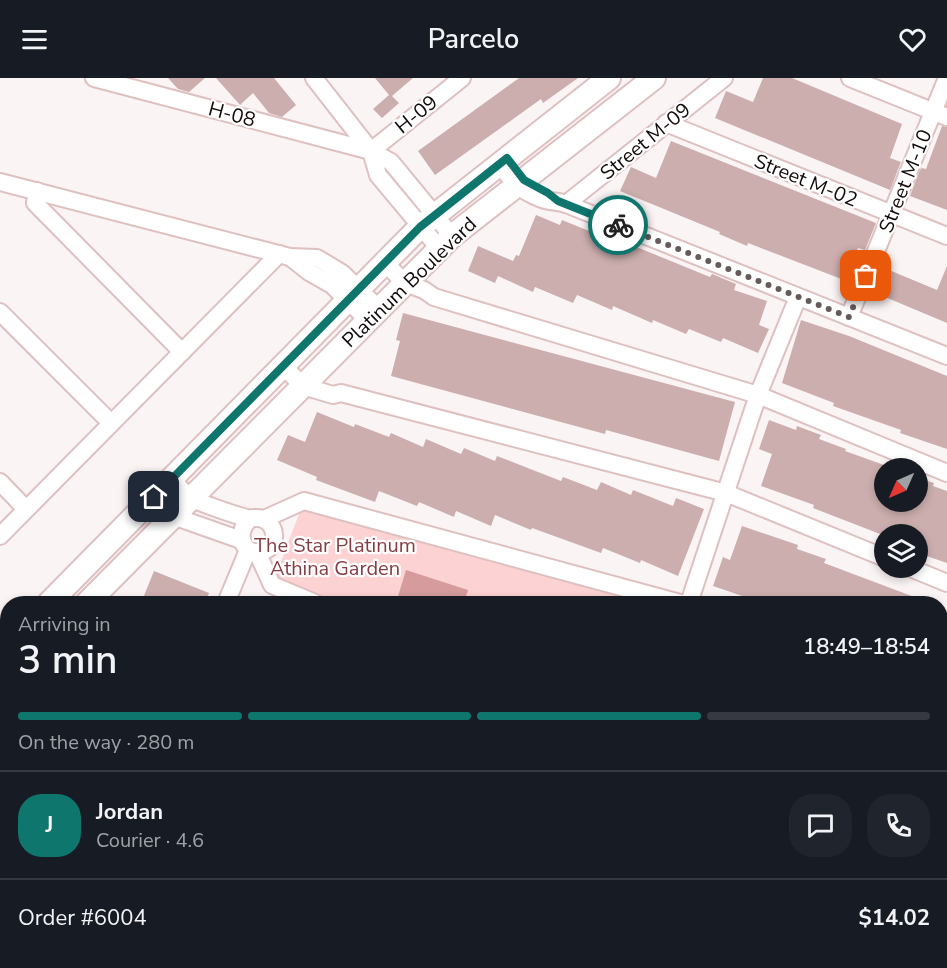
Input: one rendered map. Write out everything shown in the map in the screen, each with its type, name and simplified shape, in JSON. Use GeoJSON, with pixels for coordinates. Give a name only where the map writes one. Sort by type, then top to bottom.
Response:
{"type":"FeatureCollection","features":[{"type":"Feature","properties":{"kind":"street","name":"H-08"},"geometry":{"type":"LineString","coordinates":[[94,78],[162,94],[370,151]]}},
{"type":"Feature","properties":{"kind":"street"},"geometry":{"type":"LineString","coordinates":[[149,78],[162,94]]}},
{"type":"Feature","properties":{"kind":"street"},"geometry":{"type":"LineString","coordinates":[[314,78],[370,151],[391,162],[427,221],[446,242]]}},
{"type":"Feature","properties":{"kind":"street","name":"H-09"},"geometry":{"type":"LineString","coordinates":[[370,151],[462,78]]}},
{"type":"Feature","properties":{"kind":"street","name":"Platinum Boulevard"},"geometry":{"type":"LineString","coordinates":[[56,596],[427,221],[609,78]]}},
{"type":"Feature","properties":{"kind":"street","name":"Platinum Boulevard"},"geometry":{"type":"LineString","coordinates":[[94,596],[446,242],[654,78]]}},
{"type":"Feature","properties":{"kind":"street","name":"Street M-09"},"geometry":{"type":"LineString","coordinates":[[562,203],[724,78]]}},
{"type":"Feature","properties":{"kind":"street"},"geometry":{"type":"LineString","coordinates":[[850,78],[940,114]]}},
{"type":"Feature","properties":{"kind":"street","name":"Street M-10"},"geometry":{"type":"LineString","coordinates":[[849,317],[892,214],[940,114],[947,78]]}},
{"type":"Feature","properties":{"kind":"street","name":"Street M-02"},"geometry":{"type":"LineString","coordinates":[[666,123],[947,236]]}},
{"type":"Feature","properties":{"kind":"street"},"geometry":{"type":"LineString","coordinates":[[503,161],[520,183],[545,200],[562,203],[947,356]]}},
{"type":"Feature","properties":{"kind":"street"},"geometry":{"type":"LineString","coordinates":[[0,182],[285,255],[317,258],[342,273],[353,295],[374,315]]}},
{"type":"Feature","properties":{"kind":"street"},"geometry":{"type":"LineString","coordinates":[[37,191],[35,203],[182,352]]}},
{"type":"Feature","properties":{"kind":"street"},"geometry":{"type":"LineString","coordinates":[[0,536],[182,352],[285,255]]}},
{"type":"Feature","properties":{"kind":"street"},"geometry":{"type":"LineString","coordinates":[[381,267],[401,287],[418,299],[434,297],[758,395],[947,473]]}},
{"type":"Feature","properties":{"kind":"street"},"geometry":{"type":"LineString","coordinates":[[691,596],[758,395],[798,297]]}},
{"type":"Feature","properties":{"kind":"street"},"geometry":{"type":"LineString","coordinates":[[0,312],[111,423]]}},
{"type":"Feature","properties":{"kind":"street"},"geometry":{"type":"LineString","coordinates":[[286,363],[306,383],[336,388],[341,393],[726,493],[874,554]]}},
{"type":"Feature","properties":{"kind":"street"},"geometry":{"type":"LineString","coordinates":[[154,497],[173,516],[249,547],[267,550],[273,543],[275,534],[272,525],[191,498],[172,479]]}},
{"type":"Feature","properties":{"kind":"street"},"geometry":{"type":"LineString","coordinates":[[0,482],[26,509]]}},
{"type":"Feature","properties":{"kind":"street"},"geometry":{"type":"LineString","coordinates":[[298,596],[272,585],[241,532],[244,524],[304,501],[654,596]]}},
{"type":"Feature","properties":{"kind":"street"},"geometry":{"type":"LineString","coordinates":[[229,596],[249,547]]}},
{"type":"Feature","properties":{"kind":"street"},"geometry":{"type":"LineString","coordinates":[[928,575],[947,583]]}},
{"type":"Feature","properties":{"kind":"green space","name":"The Star Platinum Athina Garden"},"geometry":{"type":"Polygon","coordinates":[[[304,501],[654,596],[298,596],[272,585],[304,501]]]}},
{"type":"Feature","properties":{"kind":"shaded area"},"geometry":{"type":"Polygon","coordinates":[[[406,570],[468,590],[466,596],[398,596],[406,570]]]}},
{"type":"Feature","properties":{"kind":"building"},"geometry":{"type":"Polygon","coordinates":[[[168,78],[205,78],[189,92],[178,89],[168,78]]]}},
{"type":"Feature","properties":{"kind":"building"},"geometry":{"type":"Polygon","coordinates":[[[216,78],[274,78],[296,105],[282,117],[269,113],[253,93],[240,105],[216,78]]]}},
{"type":"Feature","properties":{"kind":"building"},"geometry":{"type":"Polygon","coordinates":[[[375,78],[413,78],[392,96],[399,103],[382,118],[373,109],[389,95],[375,78]]]}},
{"type":"Feature","properties":{"kind":"building"},"geometry":{"type":"Polygon","coordinates":[[[519,78],[578,78],[543,103],[541,99],[435,175],[418,151],[519,78]]]}},
{"type":"Feature","properties":{"kind":"building"},"geometry":{"type":"Polygon","coordinates":[[[763,78],[792,78],[902,124],[890,158],[901,162],[890,190],[715,118],[726,91],[753,102],[763,78]]]}},
{"type":"Feature","properties":{"kind":"building"},"geometry":{"type":"Polygon","coordinates":[[[942,126],[947,127],[947,210],[910,196],[920,170],[926,169],[942,126]]]}},
{"type":"Feature","properties":{"kind":"building"},"geometry":{"type":"Polygon","coordinates":[[[671,141],[876,223],[865,250],[858,248],[844,280],[748,243],[747,246],[719,234],[720,232],[620,191],[631,167],[656,178],[671,141]]]}},
{"type":"Feature","properties":{"kind":"building"},"geometry":{"type":"Polygon","coordinates":[[[536,215],[560,225],[562,220],[611,240],[612,237],[710,277],[712,274],[736,284],[734,290],[767,301],[759,325],[769,329],[758,353],[723,338],[721,342],[689,329],[686,334],[653,320],[652,323],[613,306],[612,310],[577,295],[573,303],[535,287],[533,292],[498,276],[495,283],[468,271],[478,246],[513,261],[516,255],[519,256],[536,215]]]}},
{"type":"Feature","properties":{"kind":"building"},"geometry":{"type":"Polygon","coordinates":[[[947,266],[947,323],[878,294],[889,270],[937,290],[947,266]]]}},
{"type":"Feature","properties":{"kind":"building"},"geometry":{"type":"Polygon","coordinates":[[[403,313],[735,402],[719,461],[606,430],[605,434],[391,376],[400,341],[396,340],[403,313]]]}},
{"type":"Feature","properties":{"kind":"building"},"geometry":{"type":"Polygon","coordinates":[[[801,320],[849,336],[947,376],[947,449],[900,433],[901,430],[833,406],[834,403],[782,383],[801,320]]]}},
{"type":"Feature","properties":{"kind":"building"},"geometry":{"type":"Polygon","coordinates":[[[317,412],[354,427],[355,424],[389,437],[391,433],[423,447],[426,439],[461,454],[464,448],[495,461],[497,456],[561,481],[563,477],[597,490],[601,482],[631,495],[633,490],[673,506],[676,498],[704,509],[678,576],[641,560],[640,563],[603,548],[601,553],[532,528],[531,530],[495,515],[491,526],[456,511],[454,517],[419,502],[417,506],[379,491],[375,502],[316,480],[317,477],[277,460],[288,435],[305,442],[317,412]]]}},
{"type":"Feature","properties":{"kind":"building"},"geometry":{"type":"Polygon","coordinates":[[[769,420],[796,430],[797,426],[821,435],[819,439],[874,461],[874,512],[928,512],[928,481],[934,483],[933,486],[947,491],[947,563],[928,556],[928,524],[874,524],[874,532],[813,508],[814,505],[761,486],[772,454],[759,449],[769,420]]]}},
{"type":"Feature","properties":{"kind":"building"},"geometry":{"type":"Polygon","coordinates":[[[742,526],[798,545],[797,549],[826,559],[824,563],[912,596],[742,596],[713,586],[723,557],[730,560],[742,526]]]}},
{"type":"Feature","properties":{"kind":"building"},"geometry":{"type":"Polygon","coordinates":[[[154,571],[209,593],[208,596],[144,596],[154,571]]]}},
{"type":"Feature","properties":{"kind":"way so far"},"geometry":{"type":"LineString","coordinates":[[618,225],[849,317],[866,276]]}},
{"type":"Feature","properties":{"kind":"route"},"geometry":{"type":"LineString","coordinates":[[154,497],[420,227],[507,158],[524,180],[558,201],[618,225]]}}]}
